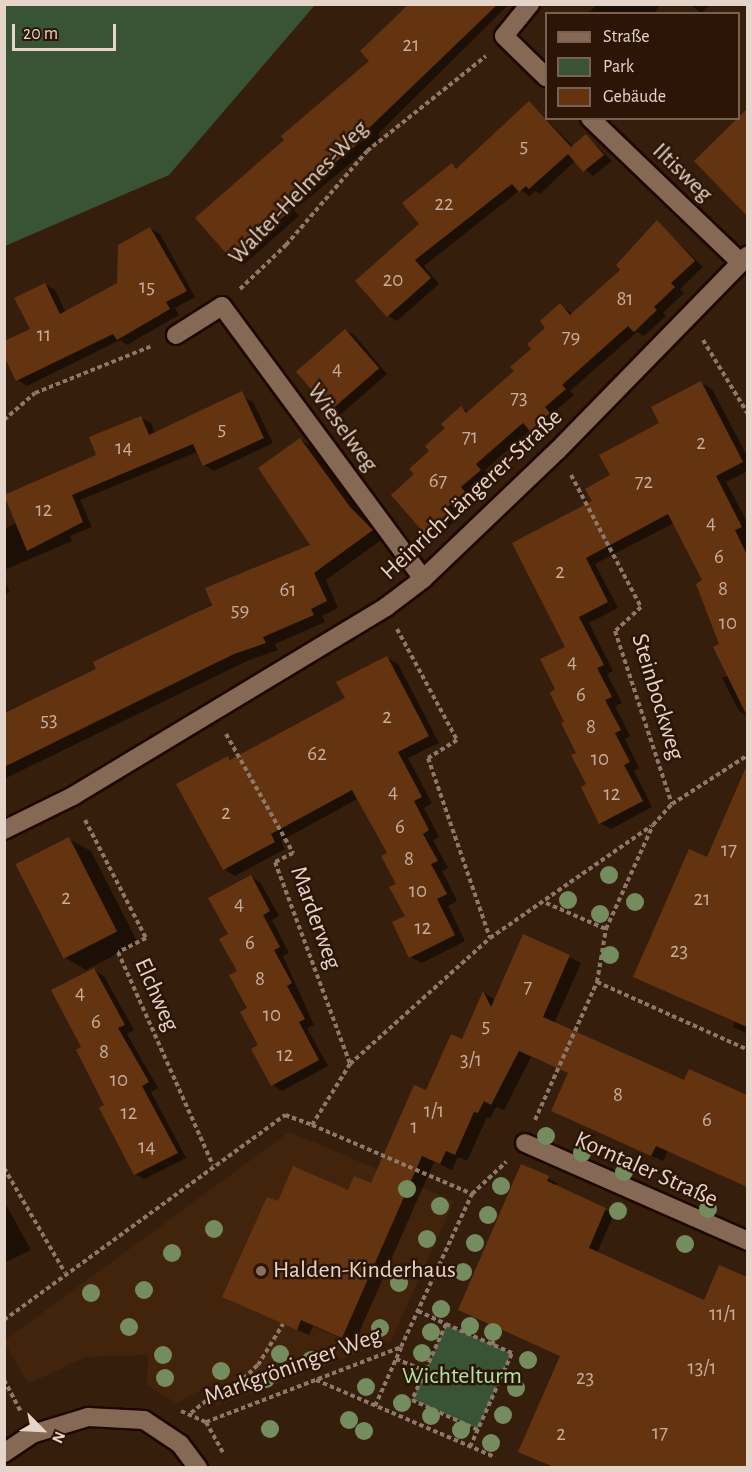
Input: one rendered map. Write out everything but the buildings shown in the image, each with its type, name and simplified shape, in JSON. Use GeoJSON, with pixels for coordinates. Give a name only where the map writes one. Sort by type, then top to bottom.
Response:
{"type":"FeatureCollection","features":[{"type":"Feature","properties":{"kind":"street"},"geometry":{"type":"LineString","coordinates":[[530,4],[504,36],[545,75]]}},
{"type":"Feature","properties":{"kind":"street","name":"Iltisweg"},"geometry":{"type":"LineString","coordinates":[[592,120],[744,259]]}},
{"type":"Feature","properties":{"kind":"street","name":"Heinrich-Längerer-Straße"},"geometry":{"type":"LineString","coordinates":[[4,830],[73,796],[386,607],[423,579],[558,450],[744,259]]}},
{"type":"Feature","properties":{"kind":"street"},"geometry":{"type":"LineString","coordinates":[[176,335],[222,306]]}},
{"type":"Feature","properties":{"kind":"street","name":"Wieselweg"},"geometry":{"type":"LineString","coordinates":[[222,306],[423,579]]}},
{"type":"Feature","properties":{"kind":"street","name":"Korntaler Straße"},"geometry":{"type":"LineString","coordinates":[[525,1143],[747,1241]]}},
{"type":"Feature","properties":{"kind":"street"},"geometry":{"type":"LineString","coordinates":[[4,1452],[32,1434],[88,1418],[144,1420],[180,1444],[198,1467]]}},
{"type":"Feature","properties":{"kind":"path","name":"Walter-Helmes-Weg"},"geometry":{"type":"LineString","coordinates":[[222,306],[286,245],[367,151],[483,59]]}},
{"type":"Feature","properties":{"kind":"path"},"geometry":{"type":"LineString","coordinates":[[4,420],[35,393],[159,344]]}},
{"type":"Feature","properties":{"kind":"path"},"geometry":{"type":"LineString","coordinates":[[711,354],[747,414]]}},
{"type":"Feature","properties":{"kind":"path","name":"Steinbockweg"},"geometry":{"type":"LineString","coordinates":[[558,450],[641,607],[615,631],[672,804]]}},
{"type":"Feature","properties":{"kind":"path"},"geometry":{"type":"LineString","coordinates":[[402,638],[457,740],[428,758],[490,938]]}},
{"type":"Feature","properties":{"kind":"path","name":"Marderweg"},"geometry":{"type":"LineString","coordinates":[[227,736],[293,853],[275,862],[350,1064]]}},
{"type":"Feature","properties":{"kind":"path","name":"Markgröninger Weg"},"geometry":{"type":"LineString","coordinates":[[144,1420],[173,1409],[191,1413],[206,1422],[401,1347],[472,1194],[525,1143],[597,982],[606,929],[653,825],[672,804],[747,755]]}},
{"type":"Feature","properties":{"kind":"path","name":"Elchweg"},"geometry":{"type":"LineString","coordinates":[[86,822],[146,938],[118,952],[213,1165]]}},
{"type":"Feature","properties":{"kind":"path"},"geometry":{"type":"LineString","coordinates":[[312,1125],[350,1064],[490,938],[545,903],[653,825]]}},
{"type":"Feature","properties":{"kind":"path"},"geometry":{"type":"LineString","coordinates":[[545,903],[606,929]]}},
{"type":"Feature","properties":{"kind":"path"},"geometry":{"type":"LineString","coordinates":[[597,982],[747,1050]]}},
{"type":"Feature","properties":{"kind":"path"},"geometry":{"type":"LineString","coordinates":[[4,1320],[64,1273],[285,1114],[472,1194]]}},
{"type":"Feature","properties":{"kind":"path"},"geometry":{"type":"LineString","coordinates":[[4,1168],[64,1273]]}},
{"type":"Feature","properties":{"kind":"path"},"geometry":{"type":"LineString","coordinates":[[418,1311],[512,1353],[470,1447]]}},
{"type":"Feature","properties":{"kind":"path"},"geometry":{"type":"LineString","coordinates":[[191,1413],[212,1396],[238,1384],[258,1365],[283,1323]]}},
{"type":"Feature","properties":{"kind":"path"},"geometry":{"type":"LineString","coordinates":[[446,1324],[412,1400],[478,1430]]}},
{"type":"Feature","properties":{"kind":"path"},"geometry":{"type":"LineString","coordinates":[[492,1345],[498,1330]]}},
{"type":"Feature","properties":{"kind":"path"},"geometry":{"type":"LineString","coordinates":[[375,1406],[401,1347]]}},
{"type":"Feature","properties":{"kind":"path"},"geometry":{"type":"LineString","coordinates":[[396,1359],[425,1371]]}},
{"type":"Feature","properties":{"kind":"path"},"geometry":{"type":"LineString","coordinates":[[4,1380],[32,1434]]}},
{"type":"Feature","properties":{"kind":"path"},"geometry":{"type":"LineString","coordinates":[[316,1380],[495,1457]]}},
{"type":"Feature","properties":{"kind":"shaded area","name":"Halden-Kinderhaus"},"geometry":{"type":"Polygon","coordinates":[[[289,1132],[454,1201],[391,1341],[216,1406],[209,1386],[176,1403],[147,1385],[148,1355],[85,1357],[28,1384],[4,1341],[289,1132]]]}},
{"type":"Feature","properties":{"kind":"green space"},"geometry":{"type":"Polygon","coordinates":[[[5,4],[315,5],[169,175],[5,246],[5,4]]]}},
{"type":"Feature","properties":{"kind":"green space","name":"Wichtelturm"},"geometry":{"type":"Polygon","coordinates":[[[446,1324],[512,1353],[478,1429],[412,1400],[446,1324]]]}},
{"type":"Feature","properties":{"kind":"place","name":"Halden-Kinderhaus"},"geometry":{"type":"Point","coordinates":[261,1271]}}]}
